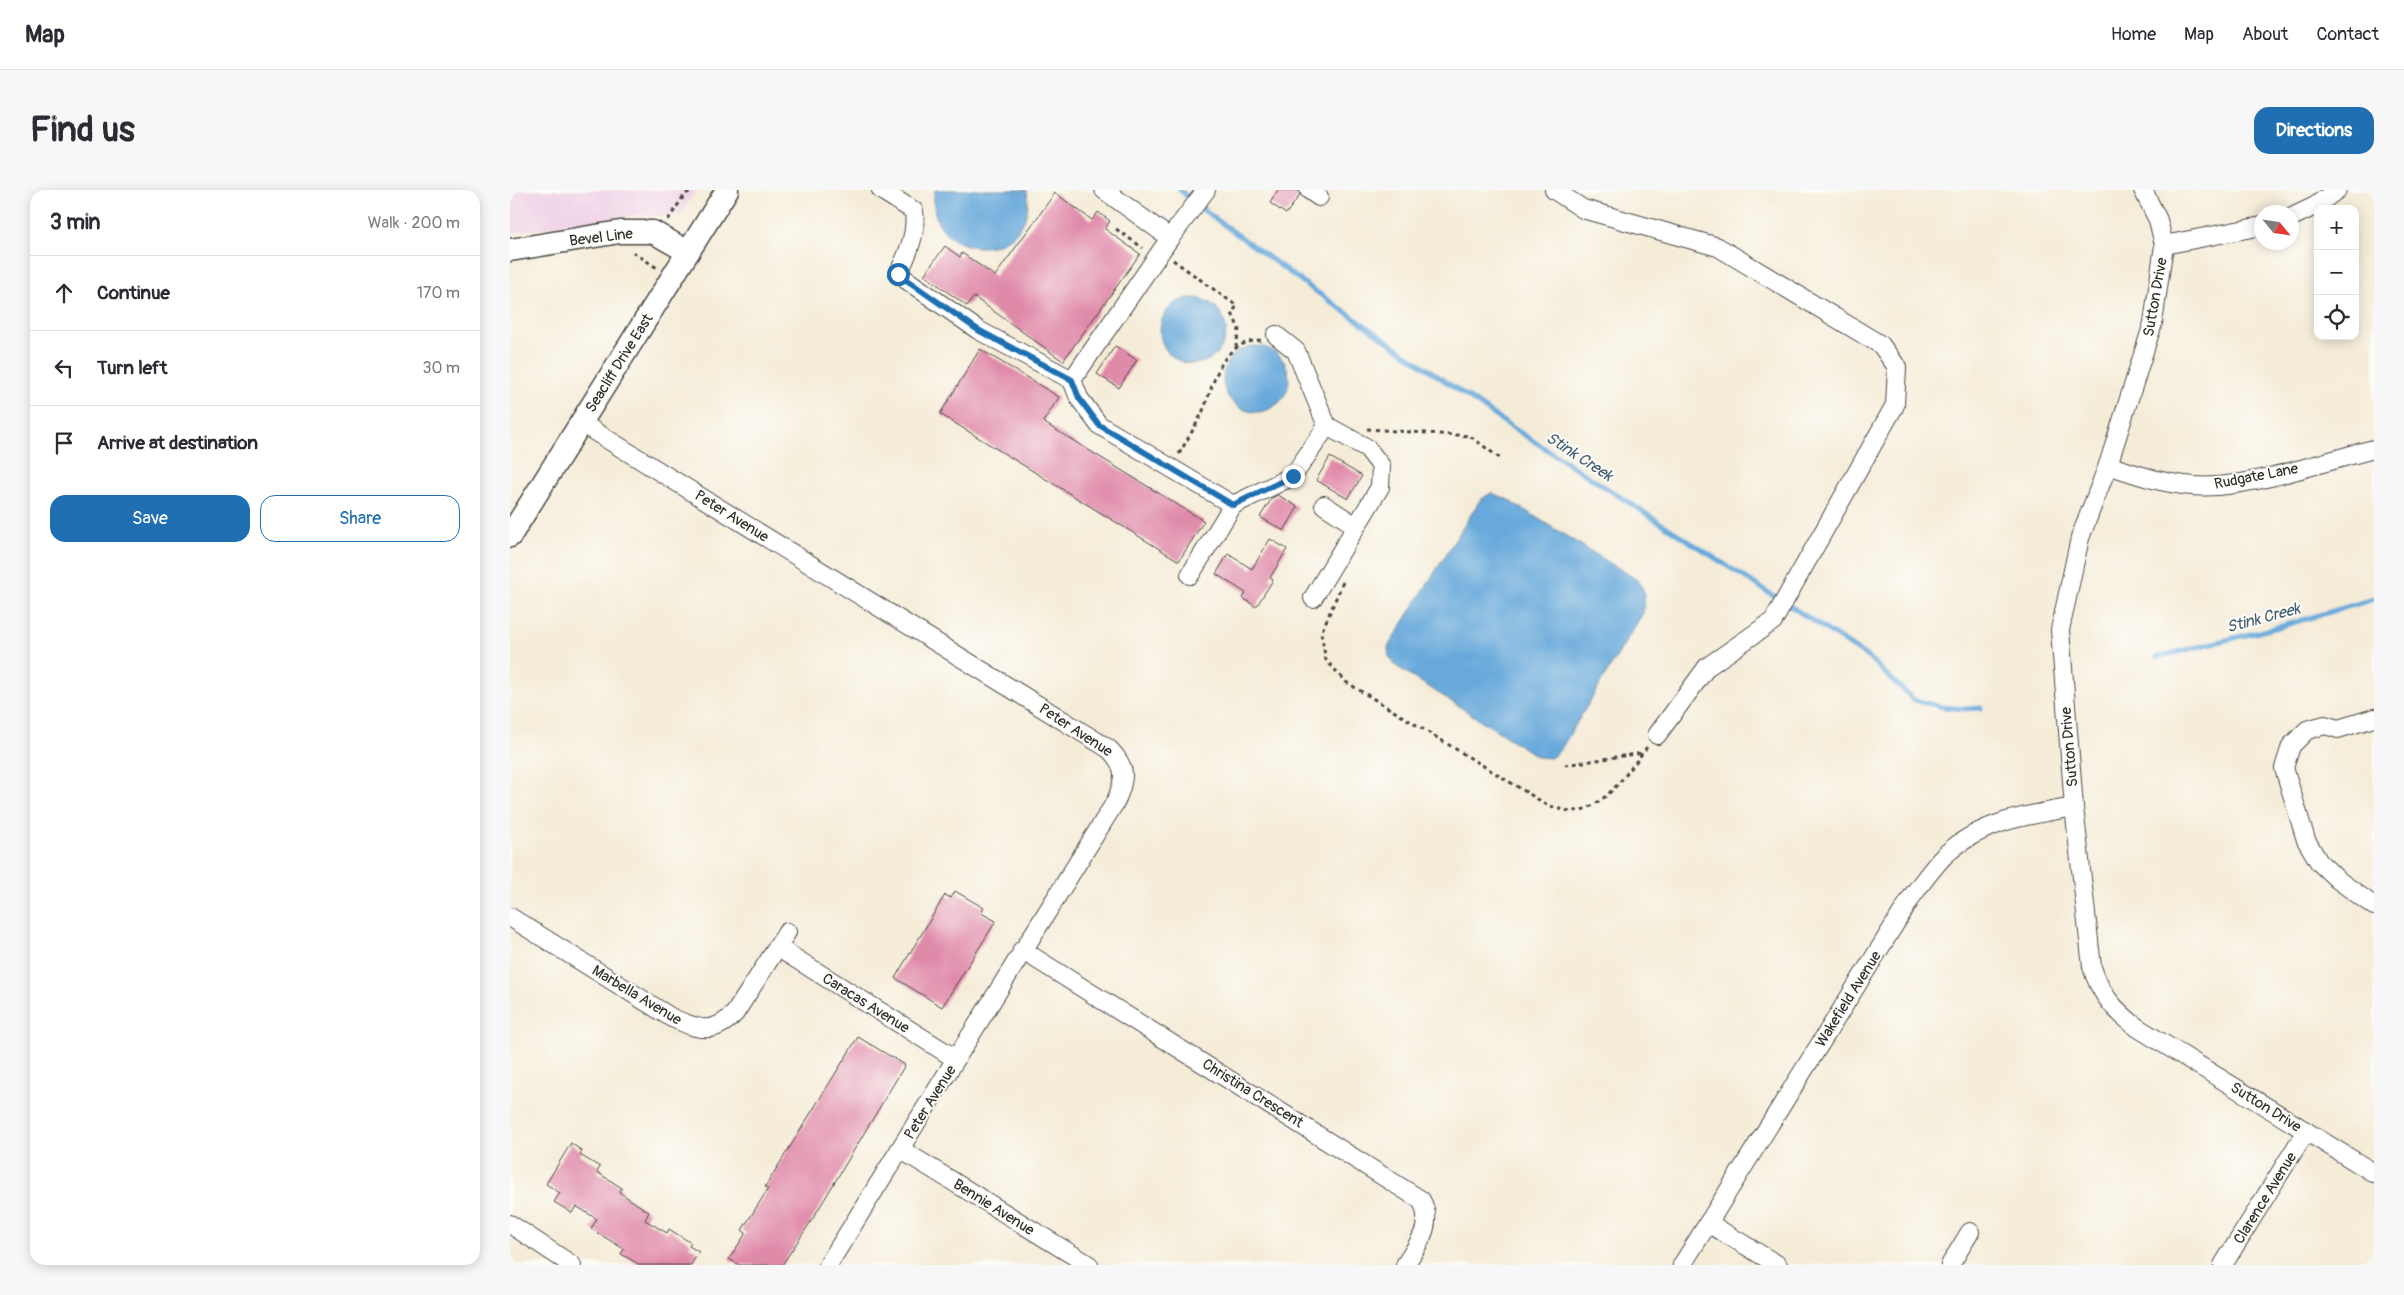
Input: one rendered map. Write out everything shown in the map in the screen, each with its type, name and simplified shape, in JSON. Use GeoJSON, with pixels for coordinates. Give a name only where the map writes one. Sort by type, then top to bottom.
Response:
{"type":"FeatureCollection","features":[{"type":"Feature","properties":{"kind":"main road","name":"Seacliff Drive East"},"geometry":{"type":"LineString","coordinates":[[510,536],[727,190]]}},
{"type":"Feature","properties":{"kind":"main road","name":"Bevel Line"},"geometry":{"type":"LineString","coordinates":[[510,250],[628,232],[653,232],[688,252]]}},
{"type":"Feature","properties":{"kind":"street"},"geometry":{"type":"LineString","coordinates":[[882,190],[914,211],[916,225],[906,258],[898,274],[978,330],[1072,380],[1079,398],[1099,425],[1233,505]]}},
{"type":"Feature","properties":{"kind":"street"},"geometry":{"type":"LineString","coordinates":[[1104,190],[1162,248]]}},
{"type":"Feature","properties":{"kind":"street"},"geometry":{"type":"LineString","coordinates":[[1554,190],[1583,209],[1718,247],[1881,345],[1897,367],[1895,405],[1773,621],[1707,667],[1657,735]]}},
{"type":"Feature","properties":{"kind":"street","name":"Sutton Drive"},"geometry":{"type":"LineString","coordinates":[[2143,190],[2158,220],[2164,245],[2153,323],[2108,465],[2080,538],[2060,630],[2074,807],[2092,967],[2097,984],[2105,997],[2114,1008],[2138,1028],[2374,1173]]}},
{"type":"Feature","properties":{"kind":"street"},"geometry":{"type":"LineString","coordinates":[[2299,213],[2315,206],[2337,190]]}},
{"type":"Feature","properties":{"kind":"street"},"geometry":{"type":"LineString","coordinates":[[1072,380],[1162,248],[1204,193]]}},
{"type":"Feature","properties":{"kind":"street"},"geometry":{"type":"LineString","coordinates":[[2164,245],[2254,228]]}},
{"type":"Feature","properties":{"kind":"street"},"geometry":{"type":"LineString","coordinates":[[1279,337],[1296,351],[1327,426],[1367,448],[1381,466],[1380,486],[1313,598]]}},
{"type":"Feature","properties":{"kind":"street","name":"Peter Avenue"},"geometry":{"type":"LineString","coordinates":[[581,423],[1109,749],[1123,766],[1123,778],[1116,801],[828,1265]]}},
{"type":"Feature","properties":{"kind":"street"},"geometry":{"type":"LineString","coordinates":[[1190,575],[1233,505],[1293,476],[1327,426]]}},
{"type":"Feature","properties":{"kind":"street","name":"Rudgate Lane"},"geometry":{"type":"LineString","coordinates":[[2108,465],[2160,481],[2188,486],[2216,486],[2253,480],[2374,449]]}},
{"type":"Feature","properties":{"kind":"street"},"geometry":{"type":"LineString","coordinates":[[1324,505],[1356,526]]}},
{"type":"Feature","properties":{"kind":"street"},"geometry":{"type":"LineString","coordinates":[[2374,718],[2338,729],[2325,725],[2307,730],[2291,746],[2284,768],[2306,840],[2319,862],[2338,880],[2374,906]]}},
{"type":"Feature","properties":{"kind":"street","name":"Wakefield Avenue"},"geometry":{"type":"LineString","coordinates":[[1682,1265],[1912,896],[1940,861],[1968,838],[1992,824],[2029,814],[2074,807]]}},
{"type":"Feature","properties":{"kind":"street","name":"Marbella Avenue"},"geometry":{"type":"LineString","coordinates":[[510,917],[672,1018],[694,1028],[710,1029],[724,1024],[735,1012],[787,932]]}},
{"type":"Feature","properties":{"kind":"street","name":"Caracas Avenue"},"geometry":{"type":"LineString","coordinates":[[777,947],[956,1059]]}},
{"type":"Feature","properties":{"kind":"street","name":"Christina Crescent"},"geometry":{"type":"LineString","coordinates":[[1022,950],[1421,1200],[1426,1209],[1426,1228],[1405,1265]]}},
{"type":"Feature","properties":{"kind":"street","name":"Clarence Avenue"},"geometry":{"type":"LineString","coordinates":[[2223,1265],[2306,1132]]}},
{"type":"Feature","properties":{"kind":"street","name":"Bennie Avenue"},"geometry":{"type":"LineString","coordinates":[[900,1149],[1088,1265]]}},
{"type":"Feature","properties":{"kind":"street"},"geometry":{"type":"LineString","coordinates":[[1708,1223],[1778,1265]]}},
{"type":"Feature","properties":{"kind":"street"},"geometry":{"type":"LineString","coordinates":[[510,1224],[572,1265]]}},
{"type":"Feature","properties":{"kind":"street"},"geometry":{"type":"LineString","coordinates":[[1950,1265],[1970,1232]]}},
{"type":"Feature","properties":{"kind":"path"},"geometry":{"type":"LineString","coordinates":[[1116,228],[1162,248],[1237,306],[1232,313],[1239,329],[1236,346],[1222,362],[1211,385],[1202,412],[1172,467]]}},
{"type":"Feature","properties":{"kind":"path"},"geometry":{"type":"LineString","coordinates":[[1236,346],[1279,337]]}},
{"type":"Feature","properties":{"kind":"path"},"geometry":{"type":"LineString","coordinates":[[1351,439],[1358,430],[1375,428],[1470,436],[1501,459]]}},
{"type":"Feature","properties":{"kind":"path"},"geometry":{"type":"LineString","coordinates":[[1336,560],[1345,566],[1342,586],[1321,633],[1326,660],[1346,682],[1549,806],[1569,811],[1597,805],[1619,784],[1657,735]]}},
{"type":"Feature","properties":{"kind":"path"},"geometry":{"type":"LineString","coordinates":[[1565,765],[1642,753]]}},
{"type":"Feature","properties":{"kind":"shaded area"},"geometry":{"type":"Polygon","coordinates":[[[510,190],[696,190],[680,216],[635,215],[510,233],[510,190]]]}},
{"type":"Feature","properties":{"kind":"water"},"geometry":{"type":"Polygon","coordinates":[[[935,190],[1027,190],[1026,215],[1016,233],[999,244],[980,247],[961,243],[945,232],[935,214],[935,190]]]}},
{"type":"Feature","properties":{"kind":"water"},"geometry":{"type":"Polygon","coordinates":[[[1193,298],[1206,300],[1221,313],[1224,318],[1226,331],[1224,344],[1211,359],[1206,362],[1193,364],[1180,362],[1165,349],[1162,344],[1160,331],[1162,318],[1175,303],[1180,300],[1193,298]]]}},
{"type":"Feature","properties":{"kind":"water"},"geometry":{"type":"Polygon","coordinates":[[[1256,346],[1269,348],[1284,361],[1287,366],[1289,379],[1287,392],[1274,407],[1269,410],[1256,412],[1243,410],[1228,397],[1225,392],[1223,379],[1225,366],[1238,351],[1243,348],[1256,346]]]}},
{"type":"Feature","properties":{"kind":"water"},"geometry":{"type":"Polygon","coordinates":[[[1491,493],[1505,498],[1639,581],[1645,594],[1643,613],[1561,749],[1551,758],[1538,757],[1396,666],[1389,656],[1388,647],[1480,500],[1491,493]]]}},
{"type":"Feature","properties":{"kind":"building"},"geometry":{"type":"Polygon","coordinates":[[[1278,190],[1299,190],[1300,195],[1286,214],[1270,203],[1278,190]]]}},
{"type":"Feature","properties":{"kind":"building"},"geometry":{"type":"Polygon","coordinates":[[[1055,193],[1092,220],[1098,212],[1110,221],[1105,229],[1140,254],[1063,361],[974,297],[967,306],[924,275],[945,246],[960,257],[962,253],[995,276],[1055,193]]]}},
{"type":"Feature","properties":{"kind":"building"},"geometry":{"type":"Polygon","coordinates":[[[1115,346],[1137,360],[1119,388],[1097,374],[1115,346]]]}},
{"type":"Feature","properties":{"kind":"building"},"geometry":{"type":"Polygon","coordinates":[[[980,349],[1059,397],[1043,422],[1204,521],[1179,561],[940,414],[980,349]]]}},
{"type":"Feature","properties":{"kind":"building"},"geometry":{"type":"Polygon","coordinates":[[[1330,457],[1362,476],[1348,499],[1316,480],[1330,457]]]}},
{"type":"Feature","properties":{"kind":"building"},"geometry":{"type":"Polygon","coordinates":[[[1278,495],[1298,507],[1284,531],[1260,517],[1272,498],[1278,495]]]}},
{"type":"Feature","properties":{"kind":"building"},"geometry":{"type":"Polygon","coordinates":[[[1270,539],[1287,549],[1270,578],[1273,580],[1256,607],[1243,598],[1246,593],[1216,574],[1228,554],[1252,569],[1270,539]]]}},
{"type":"Feature","properties":{"kind":"building"},"geometry":{"type":"Polygon","coordinates":[[[955,891],[984,908],[981,913],[996,921],[942,1007],[895,978],[945,895],[951,898],[955,891]]]}},
{"type":"Feature","properties":{"kind":"building"},"geometry":{"type":"Polygon","coordinates":[[[858,1037],[905,1065],[812,1220],[782,1265],[739,1265],[729,1259],[746,1233],[742,1230],[768,1189],[765,1187],[858,1037]]]}},
{"type":"Feature","properties":{"kind":"building"},"geometry":{"type":"Polygon","coordinates":[[[571,1143],[582,1151],[580,1155],[600,1167],[597,1172],[622,1188],[619,1192],[649,1212],[645,1220],[667,1233],[669,1229],[691,1243],[689,1246],[699,1252],[691,1265],[640,1265],[621,1254],[624,1249],[591,1229],[597,1219],[576,1206],[572,1213],[554,1202],[560,1193],[546,1184],[571,1143]]]}},
{"type":"Feature","properties":{"kind":"waterway","name":"Stink Creek"},"geometry":{"type":"LineString","coordinates":[[1180,190],[1198,206],[1311,288],[1504,422],[1780,600]]}},
{"type":"Feature","properties":{"kind":"waterway","name":"Stink Creek"},"geometry":{"type":"LineString","coordinates":[[2157,657],[2275,628],[2374,599]]}},
{"type":"Feature","properties":{"kind":"waterway","name":"Stink Creek"},"geometry":{"type":"LineString","coordinates":[[1787,604],[1868,657],[1914,700],[1943,707],[1981,708]]}},
{"type":"Feature","properties":{"kind":"route"},"geometry":{"type":"LineString","coordinates":[[898,274],[978,330],[1072,380],[1079,398],[1099,425],[1233,505],[1293,476]]}}]}
